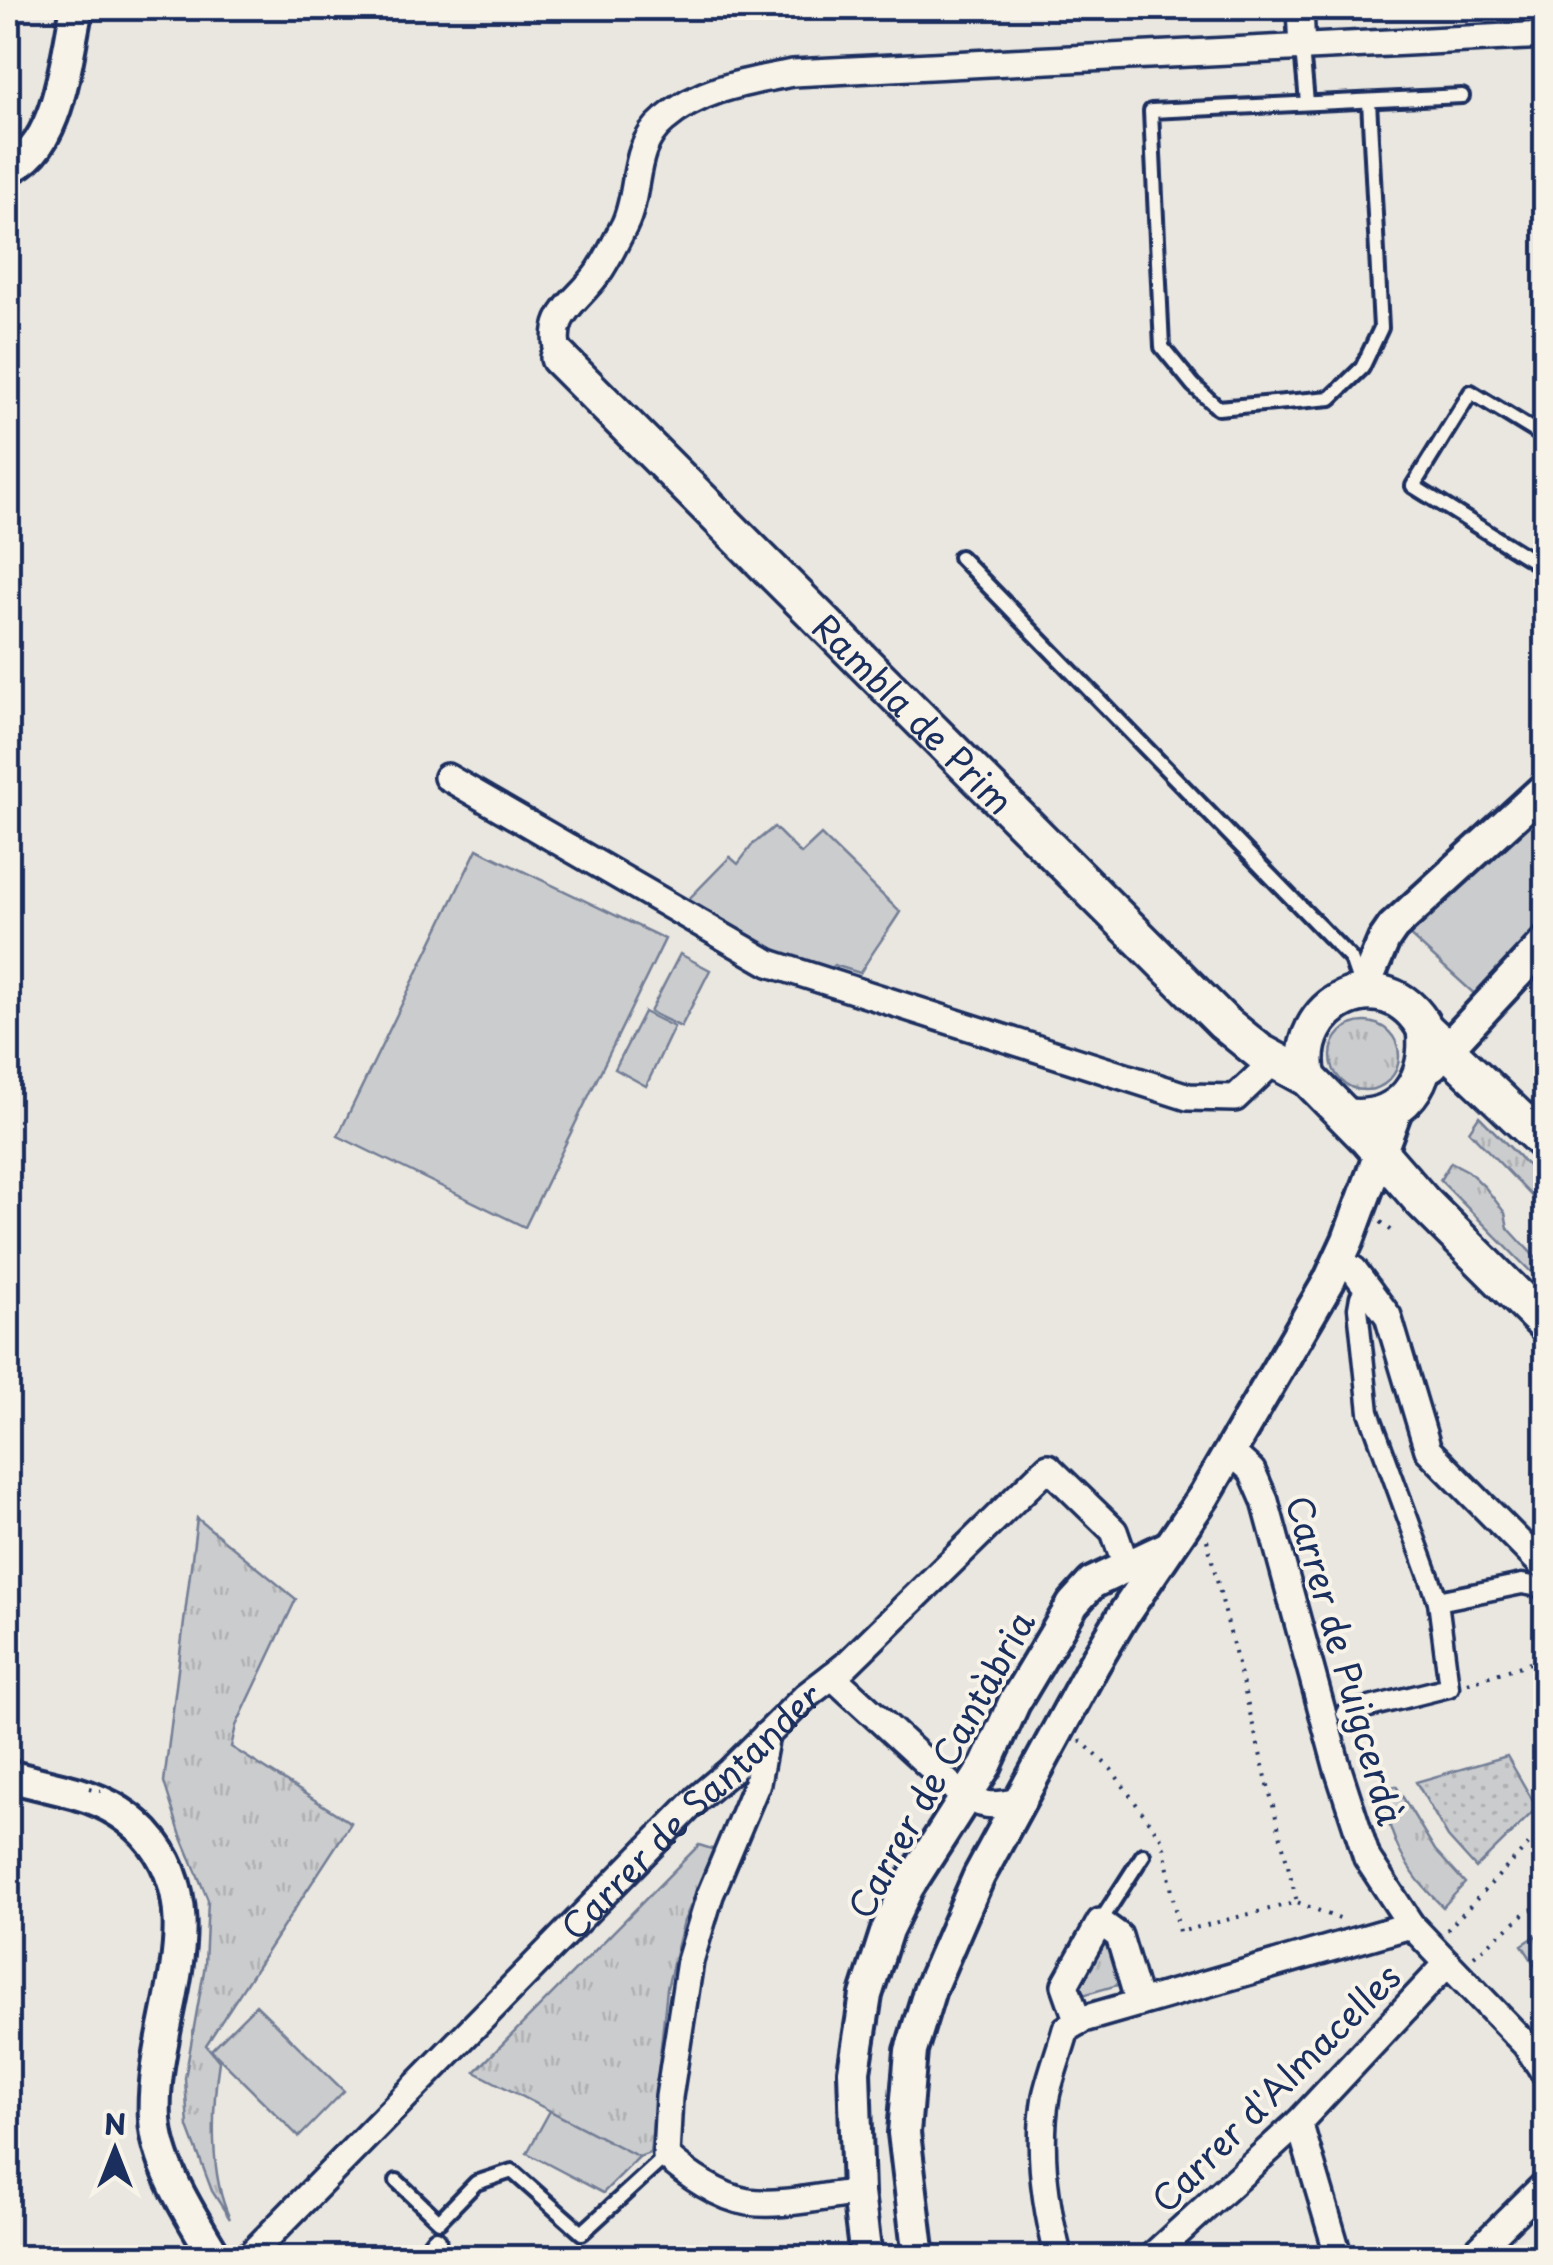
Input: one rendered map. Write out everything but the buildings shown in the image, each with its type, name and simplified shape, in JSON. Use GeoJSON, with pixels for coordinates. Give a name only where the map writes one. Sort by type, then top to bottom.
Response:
{"type":"FeatureCollection","features":[{"type":"Feature","properties":{"kind":"main road","name":"Rambla de Prim"},"geometry":{"type":"LineString","coordinates":[[559,358],[1223,1022],[1274,1061],[1308,1078]]}},
{"type":"Feature","properties":{"kind":"main road"},"geometry":{"type":"LineString","coordinates":[[1274,1061],[1310,1034],[1330,1008],[1362,992],[1395,996],[1546,1144]]}},
{"type":"Feature","properties":{"kind":"main road"},"geometry":{"type":"LineString","coordinates":[[1310,1034],[1305,1060],[1308,1078],[1348,1117],[1422,1202],[1546,1325]]}},
{"type":"Feature","properties":{"kind":"main road"},"geometry":{"type":"LineString","coordinates":[[1348,1117],[1372,1118],[1398,1105],[1421,1076],[1425,1058],[1436,1039]]}},
{"type":"Feature","properties":{"kind":"street"},"geometry":{"type":"LineString","coordinates":[[8,168],[34,152],[46,131],[77,8]]}},
{"type":"Feature","properties":{"kind":"street"},"geometry":{"type":"LineString","coordinates":[[1300,8],[1302,49]]}},
{"type":"Feature","properties":{"kind":"street"},"geometry":{"type":"LineString","coordinates":[[559,358],[556,324],[598,273],[631,211],[640,155],[662,120],[717,88],[793,73],[1546,35]]}},
{"type":"Feature","properties":{"kind":"street"},"geometry":{"type":"LineString","coordinates":[[447,778],[769,963],[1188,1097],[1235,1098],[1274,1061]]}},
{"type":"Feature","properties":{"kind":"street"},"geometry":{"type":"LineString","coordinates":[[1362,992],[1393,928],[1546,787]]}},
{"type":"Feature","properties":{"kind":"street"},"geometry":{"type":"LineString","coordinates":[[1436,1039],[1546,942]]}},
{"type":"Feature","properties":{"kind":"street"},"geometry":{"type":"LineString","coordinates":[[919,2258],[904,2133],[911,2050],[930,1988],[979,1876],[1018,1800],[1122,1616],[1173,1544],[1230,1451],[1339,1260],[1398,1105]]}},
{"type":"Feature","properties":{"kind":"street"},"geometry":{"type":"LineString","coordinates":[[1339,1260],[1354,1270],[1388,1316],[1428,1450],[1542,1578],[1438,1601]]}},
{"type":"Feature","properties":{"kind":"street"},"geometry":{"type":"LineString","coordinates":[[1346,1713],[1449,1687],[1438,1601],[1369,1412],[1360,1297]]}},
{"type":"Feature","properties":{"kind":"street","name":"Carrer de Puigcerdà"},"geometry":{"type":"LineString","coordinates":[[1230,1451],[1252,1470],[1264,1501],[1337,1766],[1367,1858],[1411,1925],[1458,1961],[1546,2074]]}},
{"type":"Feature","properties":{"kind":"street","name":"Carrer de Santander"},"geometry":{"type":"LineString","coordinates":[[247,2258],[684,1811],[832,1676],[1048,1467],[1114,1531],[1128,1568]]}},
{"type":"Feature","properties":{"kind":"street","name":"Carrer de Cantàbria"},"geometry":{"type":"LineString","coordinates":[[866,2258],[858,2193],[854,2071],[866,1995],[879,1951],[908,1887],[986,1766],[1014,1703],[1074,1604],[1092,1583],[1173,1544]]}},
{"type":"Feature","properties":{"kind":"street"},"geometry":{"type":"LineString","coordinates":[[832,1676],[966,1798],[991,1807],[1018,1800]]}},
{"type":"Feature","properties":{"kind":"street"},"geometry":{"type":"LineString","coordinates":[[766,1735],[757,1783],[710,1895],[690,1961],[669,2097],[666,2156],[684,2173],[747,2202],[858,2193]]}},
{"type":"Feature","properties":{"kind":"street"},"geometry":{"type":"LineString","coordinates":[[8,1776],[65,1790],[125,1815],[154,1844],[168,1865],[178,1894],[180,1938],[156,2090],[155,2122],[161,2151],[177,2188],[216,2258]]}},
{"type":"Feature","properties":{"kind":"street"},"geometry":{"type":"LineString","coordinates":[[1078,2022],[1064,1984],[1100,1922],[1119,1936],[1139,2003]]}},
{"type":"Feature","properties":{"kind":"street"},"geometry":{"type":"LineString","coordinates":[[1059,2258],[1042,2162],[1046,2096],[1066,2029],[1139,2003],[1411,1925]]}},
{"type":"Feature","properties":{"kind":"street","name":"Carrer d'Almacelles"},"geometry":{"type":"LineString","coordinates":[[1150,2258],[1298,2122],[1458,1961]]}},
{"type":"Feature","properties":{"kind":"street"},"geometry":{"type":"LineString","coordinates":[[1298,2122],[1339,2258]]}},
{"type":"Feature","properties":{"kind":"street"},"geometry":{"type":"LineString","coordinates":[[1470,2258],[1546,2183]]}},
{"type":"Feature","properties":{"kind":"street"},"geometry":{"type":"LineString","coordinates":[[422,2258],[436,2240]]}},
{"type":"Feature","properties":{"kind":"lane"},"geometry":{"type":"LineString","coordinates":[[1302,49],[1307,102]]}},
{"type":"Feature","properties":{"kind":"lane"},"geometry":{"type":"LineString","coordinates":[[1368,100],[1381,328],[1362,368],[1331,398],[1218,408],[1162,347],[1152,111],[1307,102],[1462,96]]}},
{"type":"Feature","properties":{"kind":"lane"},"geometry":{"type":"LineString","coordinates":[[1544,564],[1412,486],[1472,392],[1546,438]]}},
{"type":"Feature","properties":{"kind":"lane"},"geometry":{"type":"LineString","coordinates":[[960,557],[1351,959],[1362,992]]}},
{"type":"Feature","properties":{"kind":"lane"},"geometry":{"type":"LineString","coordinates":[[1100,1922],[1142,1855]]}},
{"type":"Feature","properties":{"kind":"lane"},"geometry":{"type":"LineString","coordinates":[[396,2181],[439,2221],[476,2183],[512,2171],[582,2233],[666,2156]]}},
{"type":"Feature","properties":{"kind":"path"},"geometry":{"type":"LineString","coordinates":[[1382,1222],[1392,1231]]}},
{"type":"Feature","properties":{"kind":"path"},"geometry":{"type":"LineString","coordinates":[[1207,1540],[1297,1902]]}},
{"type":"Feature","properties":{"kind":"path"},"geometry":{"type":"LineString","coordinates":[[1449,1687],[1487,1680],[1546,1658]]}},
{"type":"Feature","properties":{"kind":"path"},"geometry":{"type":"LineString","coordinates":[[1080,1740],[1111,1768],[1163,1841],[1179,1932],[1297,1902],[1343,1920]]}},
{"type":"Feature","properties":{"kind":"path"},"geometry":{"type":"LineString","coordinates":[[1447,1930],[1546,1826]]}},
{"type":"Feature","properties":{"kind":"path"},"geometry":{"type":"LineString","coordinates":[[1458,1961],[1529,1910],[1546,1906]]}},
{"type":"Feature","properties":{"kind":"green space"},"geometry":{"type":"Polygon","coordinates":[[[1545,802],[1545,915],[1517,961],[1480,999],[1406,932],[1545,802]]]}},
{"type":"Feature","properties":{"kind":"green space"},"geometry":{"type":"Polygon","coordinates":[[[774,827],[801,854],[821,835],[900,912],[860,973],[834,965],[829,976],[684,904],[730,857],[738,864],[753,844],[774,827]]]}},
{"type":"Feature","properties":{"kind":"green space"},"geometry":{"type":"Polygon","coordinates":[[[477,849],[665,939],[525,1227],[338,1136],[477,849]]]}},
{"type":"Feature","properties":{"kind":"green space"},"geometry":{"type":"Polygon","coordinates":[[[680,954],[710,970],[681,1027],[650,1012],[680,954]]]}},
{"type":"Feature","properties":{"kind":"green space"},"geometry":{"type":"Polygon","coordinates":[[[644,1012],[674,1027],[646,1086],[615,1069],[644,1012]]]}},
{"type":"Feature","properties":{"kind":"green space"},"geometry":{"type":"Polygon","coordinates":[[[1365,1022],[1389,1032],[1399,1056],[1389,1080],[1365,1090],[1341,1080],[1331,1056],[1341,1032],[1365,1022]]]}},
{"type":"Feature","properties":{"kind":"green space"},"geometry":{"type":"Polygon","coordinates":[[[1479,1116],[1545,1183],[1545,1210],[1469,1131],[1479,1116]]]}},
{"type":"Feature","properties":{"kind":"green space"},"geometry":{"type":"Polygon","coordinates":[[[1451,1162],[1485,1187],[1505,1213],[1508,1228],[1545,1268],[1545,1286],[1440,1180],[1451,1162]]]}},
{"type":"Feature","properties":{"kind":"green space"},"geometry":{"type":"Polygon","coordinates":[[[197,1518],[296,1599],[236,1726],[231,1747],[351,1823],[206,2045],[219,2061],[215,2162],[230,2219],[212,2191],[188,2127],[185,2078],[205,1965],[208,1900],[164,1782],[197,1518]]]}},
{"type":"Feature","properties":{"kind":"green space"},"geometry":{"type":"Polygon","coordinates":[[[1507,1756],[1537,1808],[1476,1868],[1448,1837],[1416,1782],[1507,1756]]]}},
{"type":"Feature","properties":{"kind":"green space"},"geometry":{"type":"Polygon","coordinates":[[[1396,1786],[1435,1850],[1465,1883],[1443,1907],[1409,1868],[1389,1825],[1380,1790],[1396,1786]]]}},
{"type":"Feature","properties":{"kind":"green space"},"geometry":{"type":"Polygon","coordinates":[[[699,1845],[715,1850],[684,1921],[667,1988],[650,2153],[639,2157],[475,2072],[699,1845]]]}},
{"type":"Feature","properties":{"kind":"green space"},"geometry":{"type":"Polygon","coordinates":[[[1545,1930],[1545,1980],[1522,1945],[1545,1930]]]}},
{"type":"Feature","properties":{"kind":"green space"},"geometry":{"type":"Polygon","coordinates":[[[1111,1934],[1125,1983],[1076,1997],[1074,1981],[1099,1935],[1111,1934]]]}},
{"type":"Feature","properties":{"kind":"green space"},"geometry":{"type":"Polygon","coordinates":[[[256,2005],[344,2091],[299,2137],[211,2050],[256,2005]]]}},
{"type":"Feature","properties":{"kind":"green space"},"geometry":{"type":"Polygon","coordinates":[[[550,2111],[639,2157],[603,2193],[527,2153],[550,2111]]]}}]}
